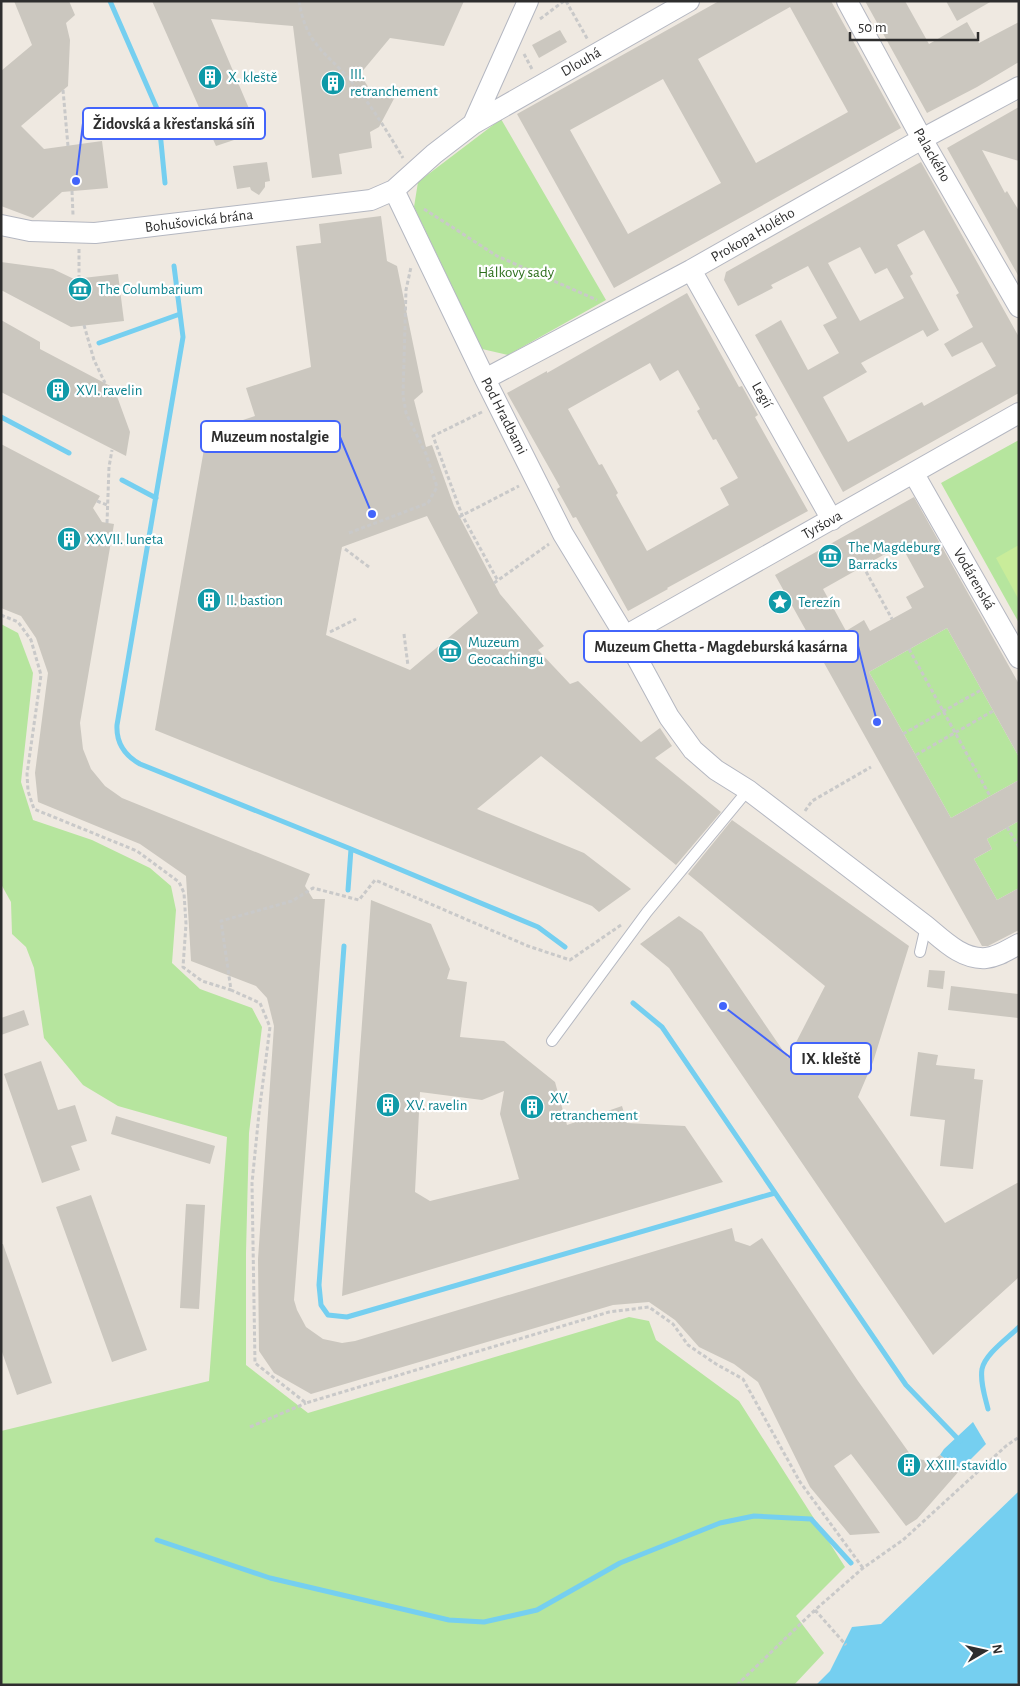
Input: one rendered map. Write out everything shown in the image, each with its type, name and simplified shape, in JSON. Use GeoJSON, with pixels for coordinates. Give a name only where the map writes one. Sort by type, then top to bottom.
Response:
{"type":"FeatureCollection","features":[{"type":"Feature","properties":{"kind":"street"},"geometry":{"type":"LineString","coordinates":[[474,124],[528,1]]}},
{"type":"Feature","properties":{"kind":"street","name":"Dlouhá"},"geometry":{"type":"LineString","coordinates":[[412,173],[474,124],[689,1]]}},
{"type":"Feature","properties":{"kind":"street","name":"Palackého"},"geometry":{"type":"LineString","coordinates":[[847,1],[922,139],[1019,307]]}},
{"type":"Feature","properties":{"kind":"street","name":"Prokopa Holého"},"geometry":{"type":"LineString","coordinates":[[486,379],[691,270],[922,139],[1019,87]]}},
{"type":"Feature","properties":{"kind":"street","name":"Bohušovická brána"},"geometry":{"type":"LineString","coordinates":[[1,225],[30,232],[83,233],[371,200],[394,190],[412,173]]}},
{"type":"Feature","properties":{"kind":"street","name":"Pod Hradbami"},"geometry":{"type":"LineString","coordinates":[[394,190],[498,404],[564,534],[626,636],[669,717],[693,750],[716,770],[748,790],[953,948],[970,955],[986,958],[1005,952],[1019,944]]}},
{"type":"Feature","properties":{"kind":"street","name":"Legií"},"geometry":{"type":"LineString","coordinates":[[691,270],[832,520]]}},
{"type":"Feature","properties":{"kind":"street","name":"Tyršova"},"geometry":{"type":"LineString","coordinates":[[626,636],[1019,413]]}},
{"type":"Feature","properties":{"kind":"street","name":"Vodárenská"},"geometry":{"type":"LineString","coordinates":[[914,474],[1019,658]]}},
{"type":"Feature","properties":{"kind":"lane"},"geometry":{"type":"LineString","coordinates":[[552,1041],[647,912],[748,790]]}},
{"type":"Feature","properties":{"kind":"lane"},"geometry":{"type":"LineString","coordinates":[[920,952],[926,926]]}},
{"type":"Feature","properties":{"kind":"path"},"geometry":{"type":"LineString","coordinates":[[299,1],[306,28],[314,44],[350,80],[371,107],[386,127],[412,173]]}},
{"type":"Feature","properties":{"kind":"path"},"geometry":{"type":"LineString","coordinates":[[566,1],[596,54]]}},
{"type":"Feature","properties":{"kind":"path"},"geometry":{"type":"LineString","coordinates":[[523,53],[541,85]]}},
{"type":"Feature","properties":{"kind":"path"},"geometry":{"type":"LineString","coordinates":[[62,90],[68,146]]}},
{"type":"Feature","properties":{"kind":"path"},"geometry":{"type":"LineString","coordinates":[[72,191],[83,233],[79,278]]}},
{"type":"Feature","properties":{"kind":"path"},"geometry":{"type":"LineString","coordinates":[[418,205],[497,256],[618,309]]}},
{"type":"Feature","properties":{"kind":"path"},"geometry":{"type":"LineString","coordinates":[[349,533],[428,503],[436,487],[426,454],[406,413],[403,395],[406,290]]}},
{"type":"Feature","properties":{"kind":"path"},"geometry":{"type":"LineString","coordinates":[[84,325],[94,360],[105,383]]}},
{"type":"Feature","properties":{"kind":"path"},"geometry":{"type":"LineString","coordinates":[[498,404],[433,436],[461,516],[496,582],[564,534]]}},
{"type":"Feature","properties":{"kind":"path"},"geometry":{"type":"LineString","coordinates":[[107,523],[109,467],[112,450]]}},
{"type":"Feature","properties":{"kind":"path"},"geometry":{"type":"LineString","coordinates":[[461,516],[535,478]]}},
{"type":"Feature","properties":{"kind":"path"},"geometry":{"type":"LineString","coordinates":[[97,501],[107,505]]}},
{"type":"Feature","properties":{"kind":"path"},"geometry":{"type":"LineString","coordinates":[[345,549],[369,567]]}},
{"type":"Feature","properties":{"kind":"path"},"geometry":{"type":"LineString","coordinates":[[863,566],[892,619]]}},
{"type":"Feature","properties":{"kind":"path"},"geometry":{"type":"LineString","coordinates":[[1,615],[18,622],[31,640],[41,675],[27,774],[28,790],[34,809],[137,851],[179,882],[184,893],[186,924],[183,967],[202,980],[232,990],[260,1003],[270,1027],[252,1183],[255,1362],[306,1403]]}},
{"type":"Feature","properties":{"kind":"path"},"geometry":{"type":"LineString","coordinates":[[330,632],[356,619]]}},
{"type":"Feature","properties":{"kind":"path"},"geometry":{"type":"LineString","coordinates":[[404,634],[408,666]]}},
{"type":"Feature","properties":{"kind":"path"},"geometry":{"type":"LineString","coordinates":[[908,649],[990,796]]}},
{"type":"Feature","properties":{"kind":"path"},"geometry":{"type":"LineString","coordinates":[[904,734],[981,690]]}},
{"type":"Feature","properties":{"kind":"path"},"geometry":{"type":"LineString","coordinates":[[916,755],[993,711]]}},
{"type":"Feature","properties":{"kind":"path"},"geometry":{"type":"LineString","coordinates":[[795,826],[812,801],[871,767]]}},
{"type":"Feature","properties":{"kind":"path"},"geometry":{"type":"LineString","coordinates":[[1007,827],[1019,847]]}},
{"type":"Feature","properties":{"kind":"path"},"geometry":{"type":"LineString","coordinates":[[232,990],[221,921],[292,901],[313,888],[359,900],[374,880],[528,946],[570,960],[616,927],[647,912]]}},
{"type":"Feature","properties":{"kind":"path"},"geometry":{"type":"LineString","coordinates":[[250,1427],[306,1403],[609,1312],[649,1307],[673,1324],[688,1345],[716,1364],[744,1379],[800,1482],[863,1568]]}},
{"type":"Feature","properties":{"kind":"path"},"geometry":{"type":"LineString","coordinates":[[737,1685],[815,1610],[863,1568],[903,1540],[1006,1446],[1019,1437]]}},
{"type":"Feature","properties":{"kind":"path"},"geometry":{"type":"LineString","coordinates":[[815,1610],[846,1645]]}},
{"type":"Feature","properties":{"kind":"green space","name":"Hálkovy sady"},"geometry":{"type":"Polygon","coordinates":[[[501,119],[606,300],[508,355],[482,349],[414,207],[418,182],[501,119]]]}},
{"type":"Feature","properties":{"kind":"green space"},"geometry":{"type":"Polygon","coordinates":[[[1019,440],[1019,623],[941,483],[1019,440]]]}},
{"type":"Feature","properties":{"kind":"green space"},"geometry":{"type":"Polygon","coordinates":[[[1019,545],[1019,600],[996,558],[1019,545]]]}},
{"type":"Feature","properties":{"kind":"green space"},"geometry":{"type":"Polygon","coordinates":[[[1,624],[18,633],[33,673],[21,782],[33,820],[92,840],[150,868],[171,886],[176,910],[172,963],[200,989],[252,1008],[262,1027],[249,1133],[246,1365],[308,1413],[629,1317],[649,1321],[656,1340],[739,1401],[845,1567],[796,1616],[824,1653],[794,1685],[1,1685],[1,1431],[209,1381],[227,1137],[118,1106],[83,1085],[44,1038],[34,968],[26,947],[12,934],[11,902],[1,884],[1,624]]]}},
{"type":"Feature","properties":{"kind":"green space"},"geometry":{"type":"Polygon","coordinates":[[[947,628],[1019,757],[1019,780],[951,818],[869,672],[947,628]]]}},
{"type":"Feature","properties":{"kind":"green space"},"geometry":{"type":"Polygon","coordinates":[[[1019,821],[1019,888],[997,900],[974,859],[992,849],[987,839],[1019,821]]]}},
{"type":"Feature","properties":{"kind":"water"},"geometry":{"type":"Polygon","coordinates":[[[973,1422],[986,1444],[960,1470],[940,1455],[973,1422]]]}},
{"type":"Feature","properties":{"kind":"water"},"geometry":{"type":"Polygon","coordinates":[[[1019,1491],[1019,1680],[1016,1685],[816,1685],[830,1671],[852,1627],[881,1624],[1019,1491]]]}},
{"type":"Feature","properties":{"kind":"building"},"geometry":{"type":"Polygon","coordinates":[[[14,1],[69,1],[75,15],[66,23],[70,40],[68,86],[21,126],[44,149],[102,141],[108,188],[62,192],[33,218],[1,206],[1,71],[32,45],[14,1]]]}},
{"type":"Feature","properties":{"kind":"building","name":"III. retranchement"},"geometry":{"type":"Polygon","coordinates":[[[152,1],[464,1],[444,46],[390,38],[360,74],[372,93],[397,93],[379,127],[370,132],[372,148],[339,154],[342,174],[312,178],[293,26],[211,19],[253,118],[244,123],[249,135],[216,146],[152,1]]]}},
{"type":"Feature","properties":{"kind":"building"},"geometry":{"type":"Polygon","coordinates":[[[719,1],[831,1],[901,128],[614,288],[517,114],[719,1]],[[790,7],[698,59],[756,163],[848,112],[790,7]],[[663,79],[570,130],[628,234],[721,183],[663,79]]]}},
{"type":"Feature","properties":{"kind":"building"},"geometry":{"type":"Polygon","coordinates":[[[865,1],[905,1],[929,44],[967,22],[979,43],[1019,22],[1019,62],[977,87],[927,113],[865,1]]]}},
{"type":"Feature","properties":{"kind":"building"},"geometry":{"type":"Polygon","coordinates":[[[946,1],[992,1],[957,21],[946,1]]]}},
{"type":"Feature","properties":{"kind":"building"},"geometry":{"type":"Polygon","coordinates":[[[560,30],[567,42],[539,58],[532,45],[560,30]]]}},
{"type":"Feature","properties":{"kind":"building"},"geometry":{"type":"Polygon","coordinates":[[[1019,107],[1019,161],[982,150],[1005,193],[1007,191],[1019,211],[1019,277],[947,148],[1019,107]]]}},
{"type":"Feature","properties":{"kind":"building"},"geometry":{"type":"Polygon","coordinates":[[[267,162],[270,181],[265,182],[265,187],[259,195],[251,190],[250,187],[237,189],[233,166],[267,162]]]}},
{"type":"Feature","properties":{"kind":"building"},"geometry":{"type":"Polygon","coordinates":[[[921,162],[1019,337],[1019,393],[843,492],[755,335],[781,320],[808,370],[839,353],[823,325],[837,318],[808,266],[771,285],[773,288],[738,306],[724,280],[726,272],[921,162]],[[924,230],[897,245],[913,274],[910,276],[939,330],[927,337],[923,330],[861,363],[867,372],[823,397],[848,442],[922,402],[924,406],[996,366],[982,342],[952,357],[944,344],[973,327],[956,295],[959,293],[924,230]],[[860,247],[828,263],[860,321],[904,298],[887,268],[875,274],[860,247]]]}},
{"type":"Feature","properties":{"kind":"building"},"geometry":{"type":"Polygon","coordinates":[[[381,216],[387,261],[397,266],[423,392],[414,400],[426,447],[432,445],[454,506],[500,594],[544,646],[538,650],[570,684],[578,681],[641,742],[660,728],[672,746],[655,758],[721,812],[676,865],[541,756],[477,809],[584,853],[631,889],[599,912],[592,906],[155,730],[207,432],[255,416],[246,388],[311,367],[296,246],[321,243],[319,224],[381,216]],[[427,516],[342,547],[326,635],[410,670],[478,613],[427,516]]]}},
{"type":"Feature","properties":{"kind":"building"},"geometry":{"type":"Polygon","coordinates":[[[1,262],[53,269],[74,279],[118,274],[124,321],[71,327],[1,290],[1,262]]]}},
{"type":"Feature","properties":{"kind":"building"},"geometry":{"type":"Polygon","coordinates":[[[687,293],[739,387],[742,386],[758,415],[755,417],[808,511],[628,611],[576,517],[573,518],[557,489],[560,487],[507,393],[547,371],[547,373],[687,293]],[[650,363],[568,409],[599,465],[602,464],[618,493],[616,495],[647,551],[729,505],[720,488],[738,478],[716,439],[713,440],[697,411],[700,409],[678,370],[660,381],[650,363]]]}},
{"type":"Feature","properties":{"kind":"building","name":"XVI. ravelin"},"geometry":{"type":"Polygon","coordinates":[[[1,320],[40,342],[40,349],[114,388],[130,432],[126,456],[1,392],[1,320]]]}},
{"type":"Feature","properties":{"kind":"building"},"geometry":{"type":"Polygon","coordinates":[[[1,444],[100,496],[93,508],[102,522],[114,524],[80,723],[83,749],[91,769],[105,786],[122,798],[310,874],[305,886],[313,899],[325,899],[294,1300],[306,1327],[323,1339],[342,1343],[355,1341],[732,1228],[735,1241],[750,1246],[762,1238],[858,1381],[910,1454],[924,1460],[934,1459],[940,1455],[960,1470],[917,1519],[906,1526],[851,1454],[834,1466],[880,1533],[850,1535],[810,1487],[758,1382],[734,1364],[699,1347],[675,1320],[649,1302],[613,1305],[311,1394],[274,1373],[259,1351],[258,1259],[274,1026],[267,998],[256,986],[191,961],[186,876],[140,844],[38,802],[35,773],[48,673],[36,638],[21,616],[1,608],[1,444]]]}},
{"type":"Feature","properties":{"kind":"building"},"geometry":{"type":"Polygon","coordinates":[[[914,497],[1019,684],[1019,757],[947,628],[869,672],[951,818],[1019,780],[1019,821],[987,839],[992,849],[974,859],[997,900],[1019,888],[1019,930],[988,946],[982,946],[775,575],[914,497]],[[901,545],[823,589],[846,631],[864,620],[870,631],[912,608],[906,597],[924,587],[901,545]]]}},
{"type":"Feature","properties":{"kind":"building"},"geometry":{"type":"Polygon","coordinates":[[[732,820],[909,946],[873,1062],[858,1097],[945,1223],[1019,1182],[1019,1277],[933,1355],[669,968],[640,944],[679,916],[702,932],[788,1058],[825,986],[688,874],[732,820]]]}},
{"type":"Feature","properties":{"kind":"building","name":"XV. ravelin"},"geometry":{"type":"Polygon","coordinates":[[[371,900],[431,924],[450,969],[447,979],[467,982],[460,1037],[504,1041],[555,1082],[567,1125],[622,1106],[627,1123],[685,1126],[723,1182],[342,1296],[371,900]],[[504,1091],[482,1100],[420,1092],[415,1192],[430,1201],[519,1179],[500,1114],[504,1091]]]}},
{"type":"Feature","properties":{"kind":"building"},"geometry":{"type":"Polygon","coordinates":[[[929,970],[945,971],[943,989],[927,987],[929,970]]]}},
{"type":"Feature","properties":{"kind":"building"},"geometry":{"type":"Polygon","coordinates":[[[951,986],[1019,994],[1019,1018],[948,1010],[951,986]]]}},
{"type":"Feature","properties":{"kind":"building"},"geometry":{"type":"Polygon","coordinates":[[[24,1010],[29,1025],[1,1035],[1,1018],[24,1010]]]}},
{"type":"Feature","properties":{"kind":"building"},"geometry":{"type":"Polygon","coordinates":[[[918,1052],[938,1055],[936,1065],[975,1069],[974,1079],[983,1080],[973,1169],[940,1166],[945,1120],[910,1116],[918,1052]]]}},
{"type":"Feature","properties":{"kind":"building"},"geometry":{"type":"Polygon","coordinates":[[[41,1061],[58,1110],[75,1105],[87,1141],[71,1146],[80,1170],[42,1183],[4,1074],[41,1061]]]}},
{"type":"Feature","properties":{"kind":"building"},"geometry":{"type":"Polygon","coordinates":[[[116,1116],[215,1146],[210,1164],[111,1134],[116,1116]]]}},
{"type":"Feature","properties":{"kind":"building"},"geometry":{"type":"Polygon","coordinates":[[[91,1195],[147,1350],[112,1362],[56,1207],[91,1195]]]}},
{"type":"Feature","properties":{"kind":"building"},"geometry":{"type":"Polygon","coordinates":[[[186,1204],[205,1205],[199,1309],[180,1308],[186,1204]]]}},
{"type":"Feature","properties":{"kind":"building"},"geometry":{"type":"Polygon","coordinates":[[[1,1244],[3,1244],[52,1383],[17,1395],[1,1349],[1,1244]]]}},
{"type":"Feature","properties":{"kind":"waterway"},"geometry":{"type":"LineString","coordinates":[[110,1],[158,111],[165,183]]}},
{"type":"Feature","properties":{"kind":"waterway"},"geometry":{"type":"LineString","coordinates":[[174,266],[183,337],[117,725],[118,737],[122,748],[140,764],[538,927],[565,947]]}},
{"type":"Feature","properties":{"kind":"waterway"},"geometry":{"type":"LineString","coordinates":[[99,343],[180,314]]}},
{"type":"Feature","properties":{"kind":"waterway"},"geometry":{"type":"LineString","coordinates":[[1,417],[69,453]]}},
{"type":"Feature","properties":{"kind":"waterway"},"geometry":{"type":"LineString","coordinates":[[122,480],[156,498]]}},
{"type":"Feature","properties":{"kind":"waterway"},"geometry":{"type":"LineString","coordinates":[[348,890],[351,849]]}},
{"type":"Feature","properties":{"kind":"waterway"},"geometry":{"type":"LineString","coordinates":[[344,946],[319,1285],[321,1305],[328,1315],[347,1317],[775,1193]]}},
{"type":"Feature","properties":{"kind":"waterway"},"geometry":{"type":"LineString","coordinates":[[633,1003],[662,1027],[906,1385],[960,1441]]}},
{"type":"Feature","properties":{"kind":"waterway"},"geometry":{"type":"LineString","coordinates":[[988,1409],[982,1379],[984,1363],[997,1346],[1019,1327]]}},
{"type":"Feature","properties":{"kind":"waterway"},"geometry":{"type":"LineString","coordinates":[[157,1540],[270,1578],[449,1620],[484,1622],[537,1610],[620,1563],[720,1523],[754,1516],[811,1519],[851,1563]]}},
{"type":"Feature","properties":{"kind":"place","name":"X. kleště"},"geometry":{"type":"Point","coordinates":[210,77]}},
{"type":"Feature","properties":{"kind":"place","name":"III. retranchement"},"geometry":{"type":"Point","coordinates":[333,83]}},
{"type":"Feature","properties":{"kind":"place","name":"Židovská a křesťanská síň"},"geometry":{"type":"Point","coordinates":[76,181]}},
{"type":"Feature","properties":{"kind":"place","name":"The Columbarium"},"geometry":{"type":"Point","coordinates":[80,289]}},
{"type":"Feature","properties":{"kind":"place","name":"XVI. ravelin"},"geometry":{"type":"Point","coordinates":[58,390]}},
{"type":"Feature","properties":{"kind":"place","name":"Muzeum nostalgie"},"geometry":{"type":"Point","coordinates":[372,514]}},
{"type":"Feature","properties":{"kind":"place","name":"XXVII. luneta"},"geometry":{"type":"Point","coordinates":[69,539]}},
{"type":"Feature","properties":{"kind":"place","name":"The Magdeburg Barracks"},"geometry":{"type":"Point","coordinates":[830,556]}},
{"type":"Feature","properties":{"kind":"place","name":"II. bastion"},"geometry":{"type":"Point","coordinates":[209,600]}},
{"type":"Feature","properties":{"kind":"place","name":"Terezín"},"geometry":{"type":"Point","coordinates":[780,602]}},
{"type":"Feature","properties":{"kind":"place","name":"Muzeum Geocachingu"},"geometry":{"type":"Point","coordinates":[450,651]}},
{"type":"Feature","properties":{"kind":"place","name":"Muzeum Ghetta - Magdeburská kasárna"},"geometry":{"type":"Point","coordinates":[877,722]}},
{"type":"Feature","properties":{"kind":"place","name":"IX. kleště"},"geometry":{"type":"Point","coordinates":[723,1006]}},
{"type":"Feature","properties":{"kind":"place","name":"XV. ravelin"},"geometry":{"type":"Point","coordinates":[388,1105]}},
{"type":"Feature","properties":{"kind":"place","name":"XV. retranchement"},"geometry":{"type":"Point","coordinates":[532,1107]}},
{"type":"Feature","properties":{"kind":"place","name":"XXIII. stavidlo"},"geometry":{"type":"Point","coordinates":[909,1465]}}]}
